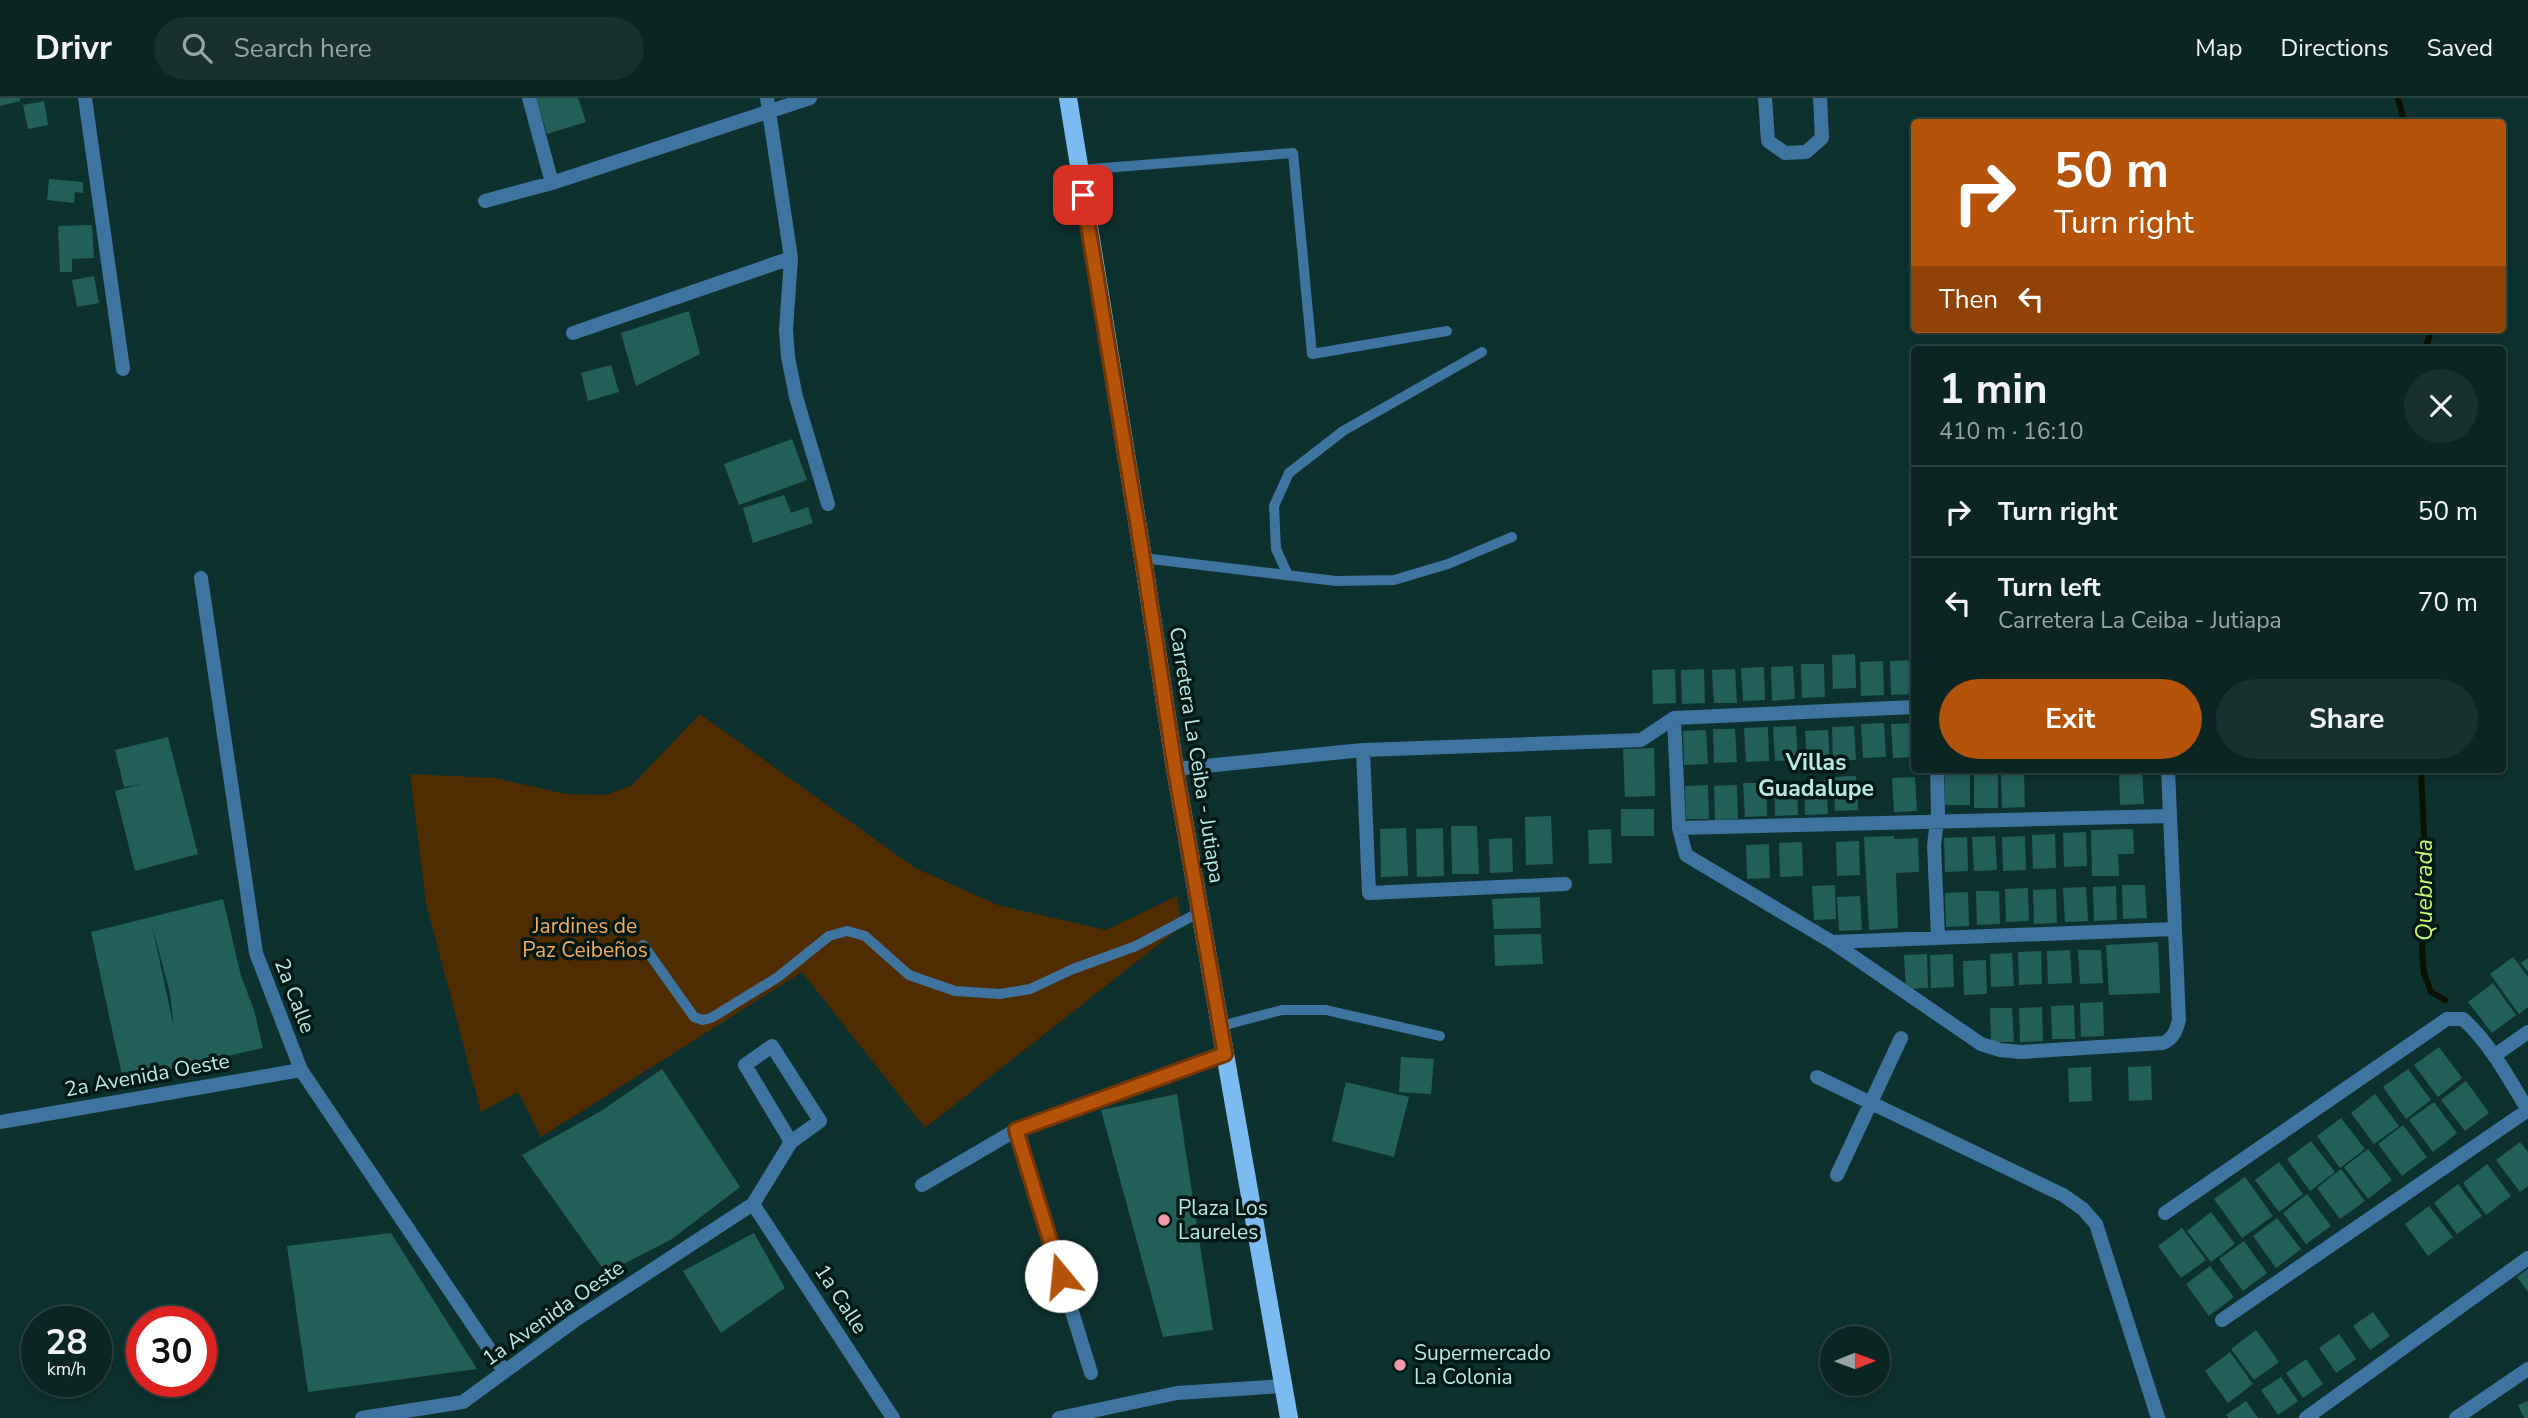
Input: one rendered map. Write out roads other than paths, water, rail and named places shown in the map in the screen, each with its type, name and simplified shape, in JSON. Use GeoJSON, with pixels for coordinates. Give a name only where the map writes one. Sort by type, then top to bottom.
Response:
{"type":"FeatureCollection","features":[{"type":"Feature","properties":{"kind":"main road","name":"Carretera La Ceiba - Jutiapa"},"geometry":{"type":"LineString","coordinates":[[1068,98],[1175,769],[1289,1418]]}},
{"type":"Feature","properties":{"kind":"street"},"geometry":{"type":"LineString","coordinates":[[85,98],[123,369]]}},
{"type":"Feature","properties":{"kind":"street"},"geometry":{"type":"LineString","coordinates":[[528,98],[552,183]]}},
{"type":"Feature","properties":{"kind":"street"},"geometry":{"type":"LineString","coordinates":[[485,201],[552,183],[769,104],[810,98]]}},
{"type":"Feature","properties":{"kind":"street"},"geometry":{"type":"LineString","coordinates":[[1765,98],[1768,141],[1784,153],[1806,152],[1822,138],[1820,98]]}},
{"type":"Feature","properties":{"kind":"street"},"geometry":{"type":"LineString","coordinates":[[769,104],[790,258],[786,330],[788,357],[796,397],[828,503]]}},
{"type":"Feature","properties":{"kind":"street"},"geometry":{"type":"LineString","coordinates":[[573,333],[790,258]]}},
{"type":"Feature","properties":{"kind":"street","name":"2a Calle"},"geometry":{"type":"LineString","coordinates":[[201,578],[256,953],[301,1070],[504,1371]]}},
{"type":"Feature","properties":{"kind":"street"},"geometry":{"type":"LineString","coordinates":[[1175,769],[1363,750],[1641,740],[1674,719],[1911,707]]}},
{"type":"Feature","properties":{"kind":"street"},"geometry":{"type":"LineString","coordinates":[[1674,719],[1679,828],[1686,855],[1832,942],[1981,1044],[2000,1050],[2021,1052],[2163,1043],[2171,1039],[2176,1031],[2179,1020],[2168,773]]}},
{"type":"Feature","properties":{"kind":"street"},"geometry":{"type":"LineString","coordinates":[[1363,750],[1369,893],[1565,884]]}},
{"type":"Feature","properties":{"kind":"street"},"geometry":{"type":"LineString","coordinates":[[1937,773],[1938,801],[1934,845],[1938,937]]}},
{"type":"Feature","properties":{"kind":"street"},"geometry":{"type":"LineString","coordinates":[[1679,828],[2169,816]]}},
{"type":"Feature","properties":{"kind":"street"},"geometry":{"type":"LineString","coordinates":[[1832,942],[2175,929]]}},
{"type":"Feature","properties":{"kind":"street"},"geometry":{"type":"LineString","coordinates":[[2165,1213],[2447,1019],[2463,1019],[2494,1056],[2528,1110],[2222,1320]]}},
{"type":"Feature","properties":{"kind":"street"},"geometry":{"type":"LineString","coordinates":[[2494,1056],[2528,1032]]}},
{"type":"Feature","properties":{"kind":"street"},"geometry":{"type":"LineString","coordinates":[[1837,1175],[1902,1038]]}},
{"type":"Feature","properties":{"kind":"street"},"geometry":{"type":"LineString","coordinates":[[753,1204],[791,1142],[820,1121],[772,1046],[745,1065],[791,1142]]}},
{"type":"Feature","properties":{"kind":"street"},"geometry":{"type":"LineString","coordinates":[[922,1185],[1016,1130],[1225,1054]]}},
{"type":"Feature","properties":{"kind":"street","name":"2a Avenida Oeste"},"geometry":{"type":"LineString","coordinates":[[0,1122],[301,1070]]}},
{"type":"Feature","properties":{"kind":"street"},"geometry":{"type":"LineString","coordinates":[[1817,1077],[2063,1195],[2083,1209],[2095,1224],[2158,1418]]}},
{"type":"Feature","properties":{"kind":"street"},"geometry":{"type":"LineString","coordinates":[[1016,1130],[1091,1373]]}},
{"type":"Feature","properties":{"kind":"street","name":"1a Avenida Oeste"},"geometry":{"type":"LineString","coordinates":[[362,1418],[464,1402],[574,1321],[753,1204]]}},
{"type":"Feature","properties":{"kind":"street","name":"1a Calle"},"geometry":{"type":"LineString","coordinates":[[753,1204],[893,1418]]}},
{"type":"Feature","properties":{"kind":"street"},"geometry":{"type":"LineString","coordinates":[[2306,1418],[2528,1258]]}},
{"type":"Feature","properties":{"kind":"street"},"geometry":{"type":"LineString","coordinates":[[2456,1418],[2528,1369]]}},
{"type":"Feature","properties":{"kind":"street"},"geometry":{"type":"LineString","coordinates":[[1059,1418],[1177,1393],[1283,1386]]}},
{"type":"Feature","properties":{"kind":"lane"},"geometry":{"type":"LineString","coordinates":[[1078,170],[1293,153],[1312,354],[1447,331]]}},
{"type":"Feature","properties":{"kind":"lane"},"geometry":{"type":"LineString","coordinates":[[1288,575],[1276,549],[1274,506],[1289,473],[1343,431],[1482,352]]}},
{"type":"Feature","properties":{"kind":"lane"},"geometry":{"type":"LineString","coordinates":[[1143,558],[1336,581],[1394,580],[1448,565],[1512,537]]}},
{"type":"Feature","properties":{"kind":"lane"},"geometry":{"type":"LineString","coordinates":[[643,944],[694,1017],[703,1020],[711,1018],[778,977],[829,936],[847,931],[865,936],[909,975],[955,991],[1000,993],[1030,989],[1073,969],[1136,946],[1200,912]]}},
{"type":"Feature","properties":{"kind":"lane"},"geometry":{"type":"LineString","coordinates":[[1221,1026],[1282,1010],[1326,1010],[1440,1036]]}},
{"type":"Feature","properties":{"kind":"waterway","name":"Quebrada"},"geometry":{"type":"LineString","coordinates":[[2398,98],[2403,119]]}},
{"type":"Feature","properties":{"kind":"waterway","name":"Quebrada"},"geometry":{"type":"LineString","coordinates":[[2426,346],[2431,333]]}},
{"type":"Feature","properties":{"kind":"waterway","name":"Quebrada"},"geometry":{"type":"LineString","coordinates":[[2421,773],[2427,900],[2422,951],[2424,973],[2431,992],[2445,1000]]}},
{"type":"Feature","properties":{"kind":"place","name":"Plaza Los Laureles"},"geometry":{"type":"Point","coordinates":[1164,1220]}},
{"type":"Feature","properties":{"kind":"place","name":"Supermercado La Colonia"},"geometry":{"type":"Point","coordinates":[1400,1365]}},
{"type":"Feature","properties":{"kind":"district","name":"Villas Guadalupe"},"geometry":{"type":"Point","coordinates":[1816,775]}},
{"type":"Feature","properties":{"kind":"park label","name":"Jardines de Paz Ceibeños"},"geometry":{"type":"Point","coordinates":[585,938]}}]}
